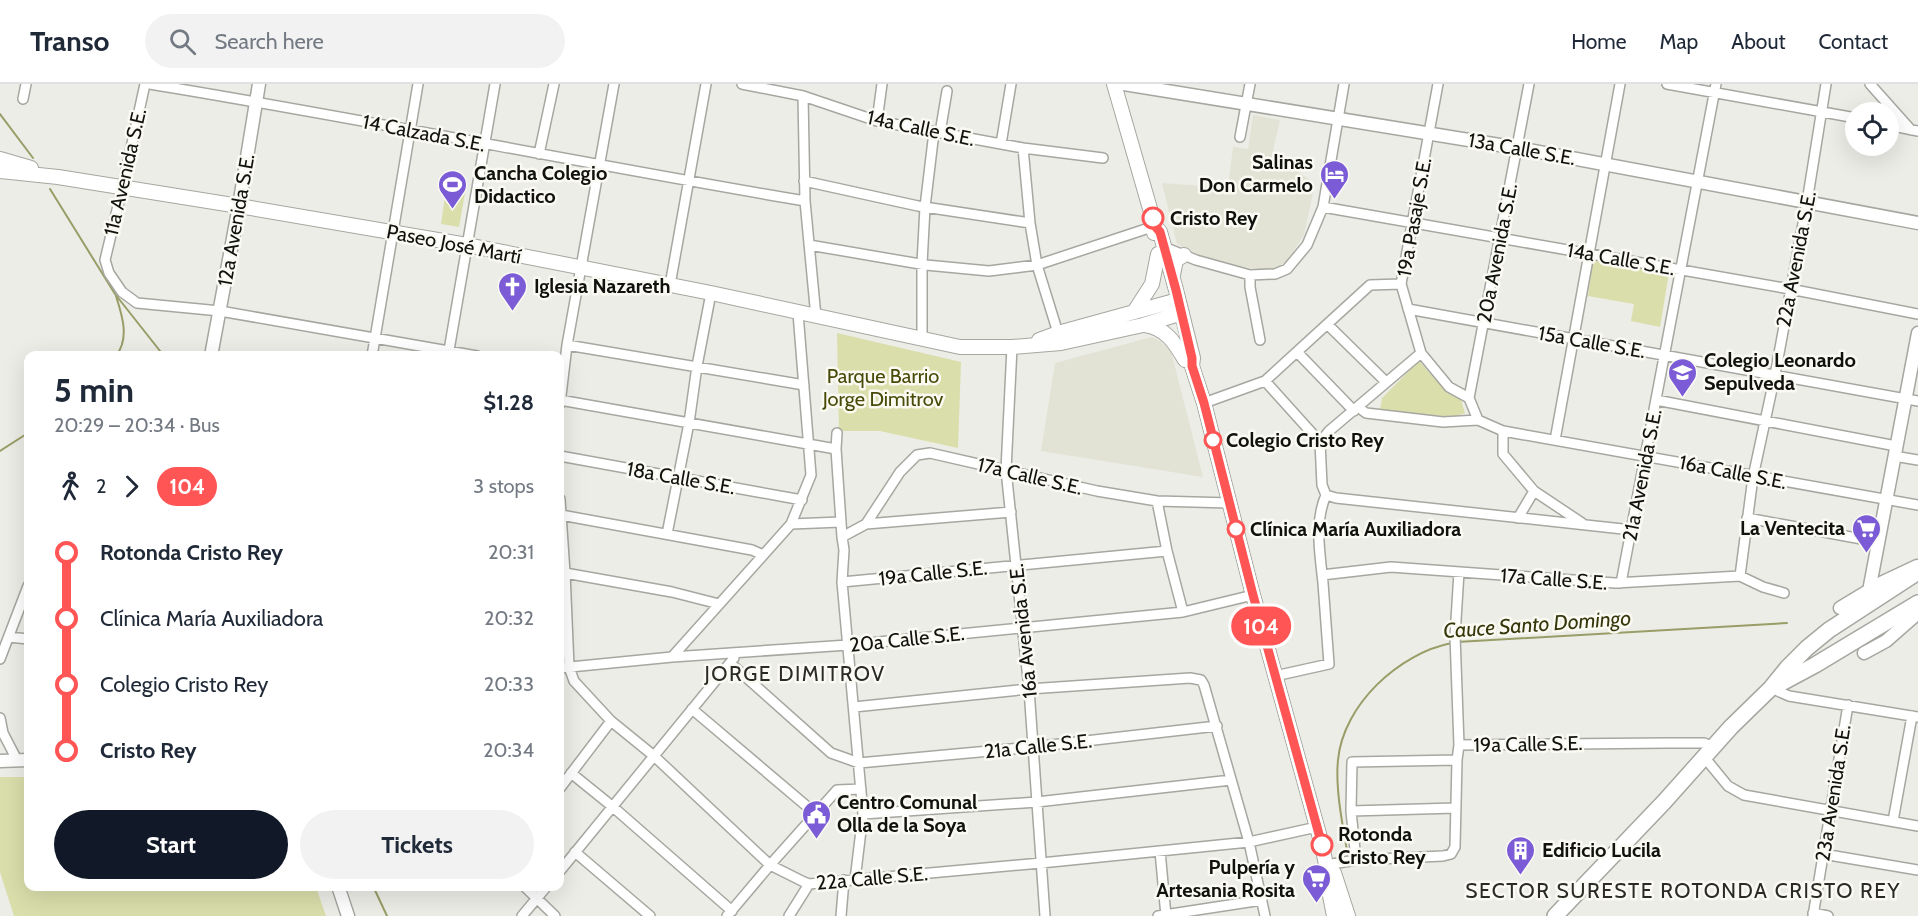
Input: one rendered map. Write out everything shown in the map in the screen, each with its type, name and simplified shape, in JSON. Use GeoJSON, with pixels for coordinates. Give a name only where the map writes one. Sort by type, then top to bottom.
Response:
{"type":"FeatureCollection","features":[{"type":"Feature","properties":{"kind":"main road"},"geometry":{"type":"LineString","coordinates":[[1114,84],[1155,226],[1154,233],[1173,277]]}},
{"type":"Feature","properties":{"kind":"main road","name":"Paseo José Martí"},"geometry":{"type":"LineString","coordinates":[[2,162],[58,177],[122,189],[239,206],[467,245],[711,293],[960,347],[1060,343],[1143,324],[1176,308]]}},
{"type":"Feature","properties":{"kind":"main road"},"geometry":{"type":"LineString","coordinates":[[1161,250],[1189,363],[1204,403],[1253,595],[1317,827],[1334,916]]}},
{"type":"Feature","properties":{"kind":"main road"},"geometry":{"type":"LineString","coordinates":[[1134,312],[1152,284],[1161,250]]}},
{"type":"Feature","properties":{"kind":"main road"},"geometry":{"type":"LineString","coordinates":[[1176,308],[1173,277],[1176,260],[1184,255]]}},
{"type":"Feature","properties":{"kind":"main road","name":"Paseo José Martí"},"geometry":{"type":"LineString","coordinates":[[1018,346],[1134,312],[1176,308]]}},
{"type":"Feature","properties":{"kind":"main road"},"geometry":{"type":"LineString","coordinates":[[1143,324],[1162,330],[1175,343],[1189,363]]}},
{"type":"Feature","properties":{"kind":"main road"},"geometry":{"type":"LineString","coordinates":[[1555,914],[1807,648],[1829,630],[1918,572]]}},
{"type":"Feature","properties":{"kind":"main road"},"geometry":{"type":"LineString","coordinates":[[1771,688],[1815,666],[1918,603]]}},
{"type":"Feature","properties":{"kind":"main road"},"geometry":{"type":"LineString","coordinates":[[1326,865],[1334,873],[1348,916]]}},
{"type":"Feature","properties":{"kind":"street"},"geometry":{"type":"LineString","coordinates":[[23,99],[26,84]]}},
{"type":"Feature","properties":{"kind":"street","name":"11a Avenida S.E."},"geometry":{"type":"LineString","coordinates":[[145,84],[105,260],[109,273],[122,292],[137,303],[220,312]]}},
{"type":"Feature","properties":{"kind":"street","name":"14 Calzada S.E."},"geometry":{"type":"LineString","coordinates":[[150,84],[805,201]]}},
{"type":"Feature","properties":{"kind":"street","name":"12a Avenida S.E."},"geometry":{"type":"LineString","coordinates":[[212,351],[259,84]]}},
{"type":"Feature","properties":{"kind":"street"},"geometry":{"type":"LineString","coordinates":[[373,351],[418,84]]}},
{"type":"Feature","properties":{"kind":"street"},"geometry":{"type":"LineString","coordinates":[[448,351],[495,84]]}},
{"type":"Feature","properties":{"kind":"street"},"geometry":{"type":"LineString","coordinates":[[539,154],[554,84]]}},
{"type":"Feature","properties":{"kind":"street"},"geometry":{"type":"LineString","coordinates":[[564,359],[614,84]]}},
{"type":"Feature","properties":{"kind":"street"},"geometry":{"type":"LineString","coordinates":[[670,285],[706,84]]}},
{"type":"Feature","properties":{"kind":"street","name":"14a Calle S.E."},"geometry":{"type":"LineString","coordinates":[[742,84],[777,87],[877,121],[1023,148],[1102,158]]}},
{"type":"Feature","properties":{"kind":"street"},"geometry":{"type":"LineString","coordinates":[[877,121],[882,84]]}},
{"type":"Feature","properties":{"kind":"street"},"geometry":{"type":"LineString","coordinates":[[1001,144],[1011,84]]}},
{"type":"Feature","properties":{"kind":"street","name":"13a Calle S.E."},"geometry":{"type":"LineString","coordinates":[[1124,84],[1158,87],[1246,104],[1518,148],[1918,223]]}},
{"type":"Feature","properties":{"kind":"street"},"geometry":{"type":"LineString","coordinates":[[1240,137],[1250,84]]}},
{"type":"Feature","properties":{"kind":"street"},"geometry":{"type":"LineString","coordinates":[[1161,250],[1250,275],[1275,274],[1287,269],[1306,245],[1323,207],[1344,84]]}},
{"type":"Feature","properties":{"kind":"street","name":"19a Pasaje S.E."},"geometry":{"type":"LineString","coordinates":[[1438,84],[1401,284],[1421,353],[1449,387],[1469,398]]}},
{"type":"Feature","properties":{"kind":"street","name":"20a Avenida S.E."},"geometry":{"type":"LineString","coordinates":[[1469,398],[1530,84]]}},
{"type":"Feature","properties":{"kind":"street"},"geometry":{"type":"LineString","coordinates":[[1556,440],[1620,84]]}},
{"type":"Feature","properties":{"kind":"street"},"geometry":{"type":"LineString","coordinates":[[1667,84],[1715,88],[1845,116]]}},
{"type":"Feature","properties":{"kind":"street","name":"22a Avenida S.E."},"geometry":{"type":"LineString","coordinates":[[1740,576],[1753,477],[1807,202],[1826,84]]}},
{"type":"Feature","properties":{"kind":"street"},"geometry":{"type":"LineString","coordinates":[[1870,84],[1915,130]]}},
{"type":"Feature","properties":{"kind":"street","name":"21a Avenida S.E."},"geometry":{"type":"LineString","coordinates":[[1621,583],[1715,88]]}},
{"type":"Feature","properties":{"kind":"street"},"geometry":{"type":"LineString","coordinates":[[922,340],[925,207],[937,133],[947,91]]}},
{"type":"Feature","properties":{"kind":"street"},"geometry":{"type":"LineString","coordinates":[[803,96],[805,201],[816,317]]}},
{"type":"Feature","properties":{"kind":"street"},"geometry":{"type":"LineString","coordinates":[[1899,127],[1915,130]]}},
{"type":"Feature","properties":{"kind":"street"},"geometry":{"type":"LineString","coordinates":[[1023,148],[1030,223],[1037,265],[1058,333]]}},
{"type":"Feature","properties":{"kind":"street"},"geometry":{"type":"LineString","coordinates":[[804,181],[925,207],[1030,223]]}},
{"type":"Feature","properties":{"kind":"street","name":"14a Calle S.E."},"geometry":{"type":"LineString","coordinates":[[1323,207],[1790,289],[1918,314]]}},
{"type":"Feature","properties":{"kind":"street"},"geometry":{"type":"LineString","coordinates":[[809,245],[922,264],[989,271],[1037,265],[1155,226]]}},
{"type":"Feature","properties":{"kind":"street"},"geometry":{"type":"LineString","coordinates":[[1250,275],[1250,287],[1260,340]]}},
{"type":"Feature","properties":{"kind":"street"},"geometry":{"type":"LineString","coordinates":[[1204,403],[1265,381],[1370,285],[1401,284]]}},
{"type":"Feature","properties":{"kind":"street"},"geometry":{"type":"LineString","coordinates":[[666,534],[689,423],[711,293]]}},
{"type":"Feature","properties":{"kind":"street","name":"15a Calle S.E."},"geometry":{"type":"LineString","coordinates":[[1408,309],[1912,400]]}},
{"type":"Feature","properties":{"kind":"street"},"geometry":{"type":"LineString","coordinates":[[220,312],[376,338],[438,351]]}},
{"type":"Feature","properties":{"kind":"street"},"geometry":{"type":"LineString","coordinates":[[672,657],[791,524],[802,500],[811,475],[798,313]]}},
{"type":"Feature","properties":{"kind":"street"},"geometry":{"type":"LineString","coordinates":[[1328,325],[1386,382]]}},
{"type":"Feature","properties":{"kind":"street"},"geometry":{"type":"LineString","coordinates":[[1869,591],[1895,451],[1912,400],[1918,333]]}},
{"type":"Feature","properties":{"kind":"street"},"geometry":{"type":"LineString","coordinates":[[567,345],[804,385]]}},
{"type":"Feature","properties":{"kind":"street","name":"16a Avenida S.E."},"geometry":{"type":"LineString","coordinates":[[1018,346],[1006,470],[1029,689],[1045,916]]}},
{"type":"Feature","properties":{"kind":"street"},"geometry":{"type":"LineString","coordinates":[[1297,352],[1356,409],[1366,413],[1432,420],[1478,420],[1469,398]]}},
{"type":"Feature","properties":{"kind":"street"},"geometry":{"type":"LineString","coordinates":[[1320,442],[1329,431],[1421,353]]}},
{"type":"Feature","properties":{"kind":"street"},"geometry":{"type":"LineString","coordinates":[[1265,381],[1320,442],[1322,485],[1326,495],[1321,506],[1318,551],[1329,664],[1275,676]]}},
{"type":"Feature","properties":{"kind":"street"},"geometry":{"type":"LineString","coordinates":[[564,400],[836,449]]}},
{"type":"Feature","properties":{"kind":"street"},"geometry":{"type":"LineString","coordinates":[[1656,400],[1765,421],[1895,451],[1918,460]]}},
{"type":"Feature","properties":{"kind":"street","name":"16a Calle S.E."},"geometry":{"type":"LineString","coordinates":[[1478,420],[1503,431],[1918,505]]}},
{"type":"Feature","properties":{"kind":"street"},"geometry":{"type":"LineString","coordinates":[[1503,431],[1503,454],[1533,491],[1586,525]]}},
{"type":"Feature","properties":{"kind":"street"},"geometry":{"type":"LineString","coordinates":[[837,433],[836,449],[844,550],[842,582],[863,814],[855,879]]}},
{"type":"Feature","properties":{"kind":"street","name":"17a Calle S.E."},"geometry":{"type":"LineString","coordinates":[[866,524],[900,472],[917,455],[930,453],[1096,491],[1157,501],[1230,503]]}},
{"type":"Feature","properties":{"kind":"street","name":"18a Calle S.E."},"geometry":{"type":"LineString","coordinates":[[564,457],[802,500]]}},
{"type":"Feature","properties":{"kind":"street"},"geometry":{"type":"LineString","coordinates":[[1518,518],[1533,491]]}},
{"type":"Feature","properties":{"kind":"street"},"geometry":{"type":"LineString","coordinates":[[1326,495],[1336,498],[1632,530]]}},
{"type":"Feature","properties":{"kind":"street"},"geometry":{"type":"LineString","coordinates":[[1157,501],[1183,612]]}},
{"type":"Feature","properties":{"kind":"street"},"geometry":{"type":"LineString","coordinates":[[842,537],[866,524],[1011,512]]}},
{"type":"Feature","properties":{"kind":"street"},"geometry":{"type":"LineString","coordinates":[[564,516],[752,550],[764,555]]}},
{"type":"Feature","properties":{"kind":"street"},"geometry":{"type":"LineString","coordinates":[[1747,518],[1878,542]]}},
{"type":"Feature","properties":{"kind":"street"},"geometry":{"type":"LineString","coordinates":[[791,524],[841,522]]}},
{"type":"Feature","properties":{"kind":"street","name":"19a Calle S.E."},"geometry":{"type":"LineString","coordinates":[[842,582],[1167,551]]}},
{"type":"Feature","properties":{"kind":"street","name":"22a Calle S.E."},"geometry":{"type":"LineString","coordinates":[[564,558],[564,667],[574,681],[611,720],[654,756],[770,865],[809,884],[1249,842],[1317,827]]}},
{"type":"Feature","properties":{"kind":"street"},"geometry":{"type":"LineString","coordinates":[[1840,608],[1918,566]]}},
{"type":"Feature","properties":{"kind":"street","name":"17a Calle S.E."},"geometry":{"type":"LineString","coordinates":[[1322,575],[1391,567],[1621,583],[1740,576],[1763,587],[1784,593]]}},
{"type":"Feature","properties":{"kind":"street"},"geometry":{"type":"LineString","coordinates":[[1459,572],[1455,636],[1459,746]]}},
{"type":"Feature","properties":{"kind":"street"},"geometry":{"type":"LineString","coordinates":[[565,573],[672,592],[719,604]]}},
{"type":"Feature","properties":{"kind":"street","name":"20a Calle S.E."},"geometry":{"type":"LineString","coordinates":[[564,667],[848,645],[1183,612],[1253,595]]}},
{"type":"Feature","properties":{"kind":"street"},"geometry":{"type":"LineString","coordinates":[[0,659],[24,597]]}},
{"type":"Feature","properties":{"kind":"street"},"geometry":{"type":"LineString","coordinates":[[1864,653],[1886,641],[1918,613]]}},
{"type":"Feature","properties":{"kind":"street"},"geometry":{"type":"LineString","coordinates":[[9,637],[24,639]]}},
{"type":"Feature","properties":{"kind":"street"},"geometry":{"type":"LineString","coordinates":[[564,866],[740,652]]}},
{"type":"Feature","properties":{"kind":"street"},"geometry":{"type":"LineString","coordinates":[[730,663],[831,753],[859,762]]}},
{"type":"Feature","properties":{"kind":"street"},"geometry":{"type":"LineString","coordinates":[[854,706],[1029,689],[1190,678],[1201,680],[1249,842],[1265,916]]}},
{"type":"Feature","properties":{"kind":"street"},"geometry":{"type":"LineString","coordinates":[[1771,688],[1789,696],[1915,716],[1893,821]]}},
{"type":"Feature","properties":{"kind":"street","name":"23a Avenida S.E."},"geometry":{"type":"LineString","coordinates":[[1813,915],[1848,705]]}},
{"type":"Feature","properties":{"kind":"street"},"geometry":{"type":"LineString","coordinates":[[692,709],[816,814]]}},
{"type":"Feature","properties":{"kind":"street"},"geometry":{"type":"LineString","coordinates":[[0,718],[1,736],[23,760]]}},
{"type":"Feature","properties":{"kind":"street"},"geometry":{"type":"LineString","coordinates":[[564,783],[611,720]]}},
{"type":"Feature","properties":{"kind":"street","name":"21a Calle S.E."},"geometry":{"type":"LineString","coordinates":[[859,762],[1033,747],[1216,726]]}},
{"type":"Feature","properties":{"kind":"street","name":"19a Calle S.E."},"geometry":{"type":"LineString","coordinates":[[1351,811],[1352,762],[1457,760],[1459,746],[1704,743],[1709,752]]}},
{"type":"Feature","properties":{"kind":"street"},"geometry":{"type":"LineString","coordinates":[[1709,752],[1728,786],[1735,792],[1918,826]]}},
{"type":"Feature","properties":{"kind":"street"},"geometry":{"type":"LineString","coordinates":[[0,761],[23,760]]}},
{"type":"Feature","properties":{"kind":"street"},"geometry":{"type":"LineString","coordinates":[[1326,865],[1356,860],[1451,854],[1455,847],[1457,760]]}},
{"type":"Feature","properties":{"kind":"street"},"geometry":{"type":"LineString","coordinates":[[571,773],[613,807],[730,914],[837,790],[861,789]]}},
{"type":"Feature","properties":{"kind":"street"},"geometry":{"type":"LineString","coordinates":[[863,814],[1036,802],[1231,780]]}},
{"type":"Feature","properties":{"kind":"street"},"geometry":{"type":"LineString","coordinates":[[1356,860],[1351,811],[1456,808]]}},
{"type":"Feature","properties":{"kind":"street"},"geometry":{"type":"LineString","coordinates":[[1160,851],[1166,916]]}},
{"type":"Feature","properties":{"kind":"street"},"geometry":{"type":"LineString","coordinates":[[575,852],[650,916]]}},
{"type":"Feature","properties":{"kind":"street"},"geometry":{"type":"LineString","coordinates":[[1823,854],[1918,870]]}},
{"type":"Feature","properties":{"kind":"street"},"geometry":{"type":"LineString","coordinates":[[841,916],[844,880]]}},
{"type":"Feature","properties":{"kind":"street"},"geometry":{"type":"LineString","coordinates":[[789,916],[809,884]]}},
{"type":"Feature","properties":{"kind":"street"},"geometry":{"type":"LineString","coordinates":[[340,891],[348,916]]}},
{"type":"Feature","properties":{"kind":"street"},"geometry":{"type":"LineString","coordinates":[[529,891],[555,916]]}},
{"type":"Feature","properties":{"kind":"street"},"geometry":{"type":"LineString","coordinates":[[522,916],[543,891]]}},
{"type":"Feature","properties":{"kind":"street"},"geometry":{"type":"LineString","coordinates":[[1158,916],[1262,900]]}},
{"type":"Feature","properties":{"kind":"street"},"geometry":{"type":"LineString","coordinates":[[1813,915],[1828,916]]}},
{"type":"Feature","properties":{"kind":"shaded area"},"geometry":{"type":"Polygon","coordinates":[[[1253,115],[1280,120],[1272,155],[1315,183],[1304,235],[1286,262],[1271,271],[1214,262],[1177,244],[1162,183],[1228,188],[1233,147],[1248,149],[1253,115]]]}},
{"type":"Feature","properties":{"kind":"shaded area","name":"Colegio Cristo Rey"},"geometry":{"type":"Polygon","coordinates":[[[1152,337],[1162,342],[1172,355],[1203,477],[1041,451],[1055,363],[1152,337]]]}},
{"type":"Feature","properties":{"kind":"green space","name":"Cancha Colegio Didactico"},"geometry":{"type":"Polygon","coordinates":[[[446,190],[465,193],[459,227],[441,224],[446,190]]]}},
{"type":"Feature","properties":{"kind":"green space"},"geometry":{"type":"Polygon","coordinates":[[[1596,261],[1669,273],[1660,327],[1631,321],[1634,304],[1588,296],[1592,266],[1596,261]]]}},
{"type":"Feature","properties":{"kind":"green space","name":"Parque Barrio Jorge Dimitrov"},"geometry":{"type":"Polygon","coordinates":[[[837,333],[961,362],[958,448],[880,431],[839,431],[837,333]]]}},
{"type":"Feature","properties":{"kind":"green space"},"geometry":{"type":"Polygon","coordinates":[[[1419,361],[1442,387],[1461,400],[1465,413],[1453,417],[1380,410],[1382,398],[1419,361]]]}},
{"type":"Feature","properties":{"kind":"green space"},"geometry":{"type":"Polygon","coordinates":[[[0,777],[24,777],[24,891],[317,891],[326,916],[14,916],[0,872],[0,777]]]}},
{"type":"Feature","properties":{"kind":"waterway"},"geometry":{"type":"LineString","coordinates":[[0,114],[33,158]]}},
{"type":"Feature","properties":{"kind":"waterway"},"geometry":{"type":"LineString","coordinates":[[50,189],[115,294],[160,351]]}},
{"type":"Feature","properties":{"kind":"waterway"},"geometry":{"type":"LineString","coordinates":[[116,296],[124,326],[123,342],[119,351]]}},
{"type":"Feature","properties":{"kind":"waterway"},"geometry":{"type":"LineString","coordinates":[[0,451],[24,436]]}},
{"type":"Feature","properties":{"kind":"waterway","name":"Cauce Santo Domingo"},"geometry":{"type":"LineString","coordinates":[[1457,642],[1787,623]]}},
{"type":"Feature","properties":{"kind":"waterway","name":"Cauce Santo Domingo"},"geometry":{"type":"LineString","coordinates":[[1348,856],[1337,771],[1342,740],[1350,720],[1362,701],[1394,670],[1432,649],[1452,643]]}},
{"type":"Feature","properties":{"kind":"waterway"},"geometry":{"type":"LineString","coordinates":[[375,891],[387,916]]}},
{"type":"Feature","properties":{"kind":"bus line","name":"104"},"geometry":{"type":"LineString","coordinates":[[1153,218],[1160,232],[1176,290],[1192,366],[1204,403],[1253,595],[1322,845]]}},
{"type":"Feature","properties":{"kind":"place","name":"Salinas Don Carmelo"},"geometry":{"type":"Point","coordinates":[1334,200]}},
{"type":"Feature","properties":{"kind":"place","name":"Cancha Colegio Didactico"},"geometry":{"type":"Point","coordinates":[453,210]}},
{"type":"Feature","properties":{"kind":"place","name":"Cristo Rey"},"geometry":{"type":"Point","coordinates":[1153,218]}},
{"type":"Feature","properties":{"kind":"place","name":"Iglesia Nazareth"},"geometry":{"type":"Point","coordinates":[513,312]}},
{"type":"Feature","properties":{"kind":"place","name":"Colegio Leonardo Sepulveda"},"geometry":{"type":"Point","coordinates":[1683,398]}},
{"type":"Feature","properties":{"kind":"place","name":"Colegio Cristo Rey"},"geometry":{"type":"Point","coordinates":[1213,440]}},
{"type":"Feature","properties":{"kind":"place","name":"Clínica María Auxiliadora"},"geometry":{"type":"Point","coordinates":[1236,529]}},
{"type":"Feature","properties":{"kind":"place","name":"La Ventecita"},"geometry":{"type":"Point","coordinates":[1866,554]}},
{"type":"Feature","properties":{"kind":"place","name":"Centro Comunal Olla de la Soya"},"geometry":{"type":"Point","coordinates":[816,840]}},
{"type":"Feature","properties":{"kind":"place","name":"Rotonda Cristo Rey"},"geometry":{"type":"Point","coordinates":[1322,845]}},
{"type":"Feature","properties":{"kind":"place","name":"Edificio Lucila"},"geometry":{"type":"Point","coordinates":[1521,876]}},
{"type":"Feature","properties":{"kind":"place","name":"Pulpería y Artesania Rosita"},"geometry":{"type":"Point","coordinates":[1316,904]}},
{"type":"Feature","properties":{"kind":"district","name":"JORGE DIMITROV"},"geometry":{"type":"Point","coordinates":[795,673]}},
{"type":"Feature","properties":{"kind":"district","name":"SECTOR SURESTE ROTONDA CRISTO REY"},"geometry":{"type":"Point","coordinates":[1683,890]}}]}
